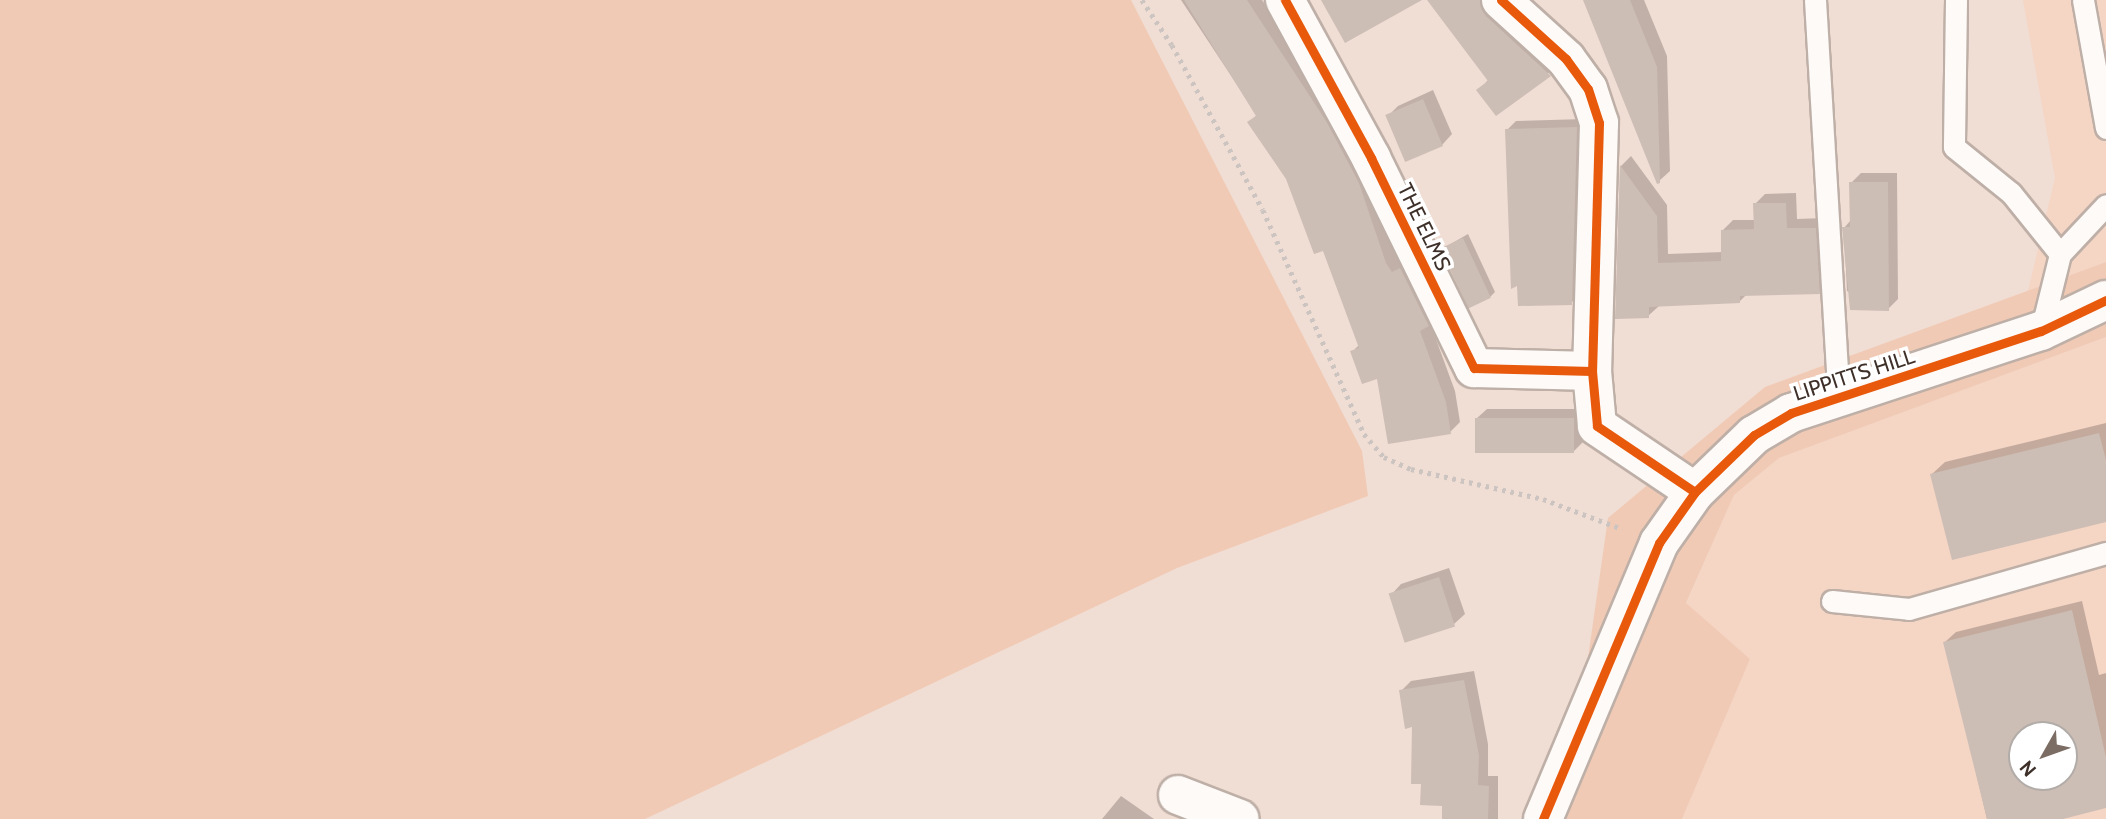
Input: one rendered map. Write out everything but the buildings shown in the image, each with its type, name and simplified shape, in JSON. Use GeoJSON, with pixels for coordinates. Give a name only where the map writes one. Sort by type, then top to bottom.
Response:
{"type":"FeatureCollection","features":[{"type":"Feature","properties":{"kind":"street","name":"THE ELMS"},"geometry":{"type":"LineString","coordinates":[[1285,0],[1371,158],[1474,368],[1592,371]]}},
{"type":"Feature","properties":{"kind":"street"},"geometry":{"type":"LineString","coordinates":[[1501,0],[1566,60],[1588,89],[1599,124],[1592,371],[1597,425],[1695,492]]}},
{"type":"Feature","properties":{"kind":"street","name":"LIPPITTS HILL"},"geometry":{"type":"LineString","coordinates":[[1543,819],[1659,542],[1695,492],[1754,435],[1791,413],[2041,331],[2106,300]]}},
{"type":"Feature","properties":{"kind":"street"},"geometry":{"type":"LineString","coordinates":[[1178,795],[1240,819]]}},
{"type":"Feature","properties":{"kind":"lane"},"geometry":{"type":"LineString","coordinates":[[1815,0],[1839,399]]}},
{"type":"Feature","properties":{"kind":"lane"},"geometry":{"type":"LineString","coordinates":[[1956,0],[1954,147],[2011,193],[2060,254]]}},
{"type":"Feature","properties":{"kind":"lane"},"geometry":{"type":"LineString","coordinates":[[2083,0],[2106,128]]}},
{"type":"Feature","properties":{"kind":"lane"},"geometry":{"type":"LineString","coordinates":[[2041,331],[2060,254],[2106,205]]}},
{"type":"Feature","properties":{"kind":"lane"},"geometry":{"type":"LineString","coordinates":[[1832,601],[1909,609],[2106,553]]}},
{"type":"Feature","properties":{"kind":"path"},"geometry":{"type":"LineString","coordinates":[[1142,0],[1172,45],[1264,210],[1364,434],[1384,457],[1411,469],[1543,499],[1659,542]]}},
{"type":"Feature","properties":{"kind":"shaded area"},"geometry":{"type":"Polygon","coordinates":[[[0,0],[1131,0],[1362,451],[1368,496],[1177,568],[645,819],[0,819],[0,0]]]}},
{"type":"Feature","properties":{"kind":"shaded area"},"geometry":{"type":"Polygon","coordinates":[[[2023,0],[2106,0],[2106,262],[2028,291],[2055,178],[2023,0]]]}},
{"type":"Feature","properties":{"kind":"shaded area"},"geometry":{"type":"Polygon","coordinates":[[[2106,262],[2106,337],[1779,458],[1734,495],[1686,603],[1750,659],[1682,819],[1565,819],[1608,518],[1765,387],[2106,262]]]}},
{"type":"Feature","properties":{"kind":"shaded area"},"geometry":{"type":"Polygon","coordinates":[[[2106,337],[2106,819],[1682,819],[1750,659],[1686,604],[1734,495],[1779,458],[2106,337]]]}},
{"type":"Feature","properties":{"kind":"cycle path"},"geometry":{"type":"LineString","coordinates":[[1285,0],[1371,158],[1474,368],[1592,371],[1597,426],[1695,492]]}},
{"type":"Feature","properties":{"kind":"cycle path"},"geometry":{"type":"LineString","coordinates":[[1501,0],[1566,59],[1588,89],[1599,123],[1592,371]]}},
{"type":"Feature","properties":{"kind":"cycle path"},"geometry":{"type":"LineString","coordinates":[[1543,819],[1659,543],[1695,492],[1754,435],[1791,413],[2041,331],[2106,300]]}}]}
